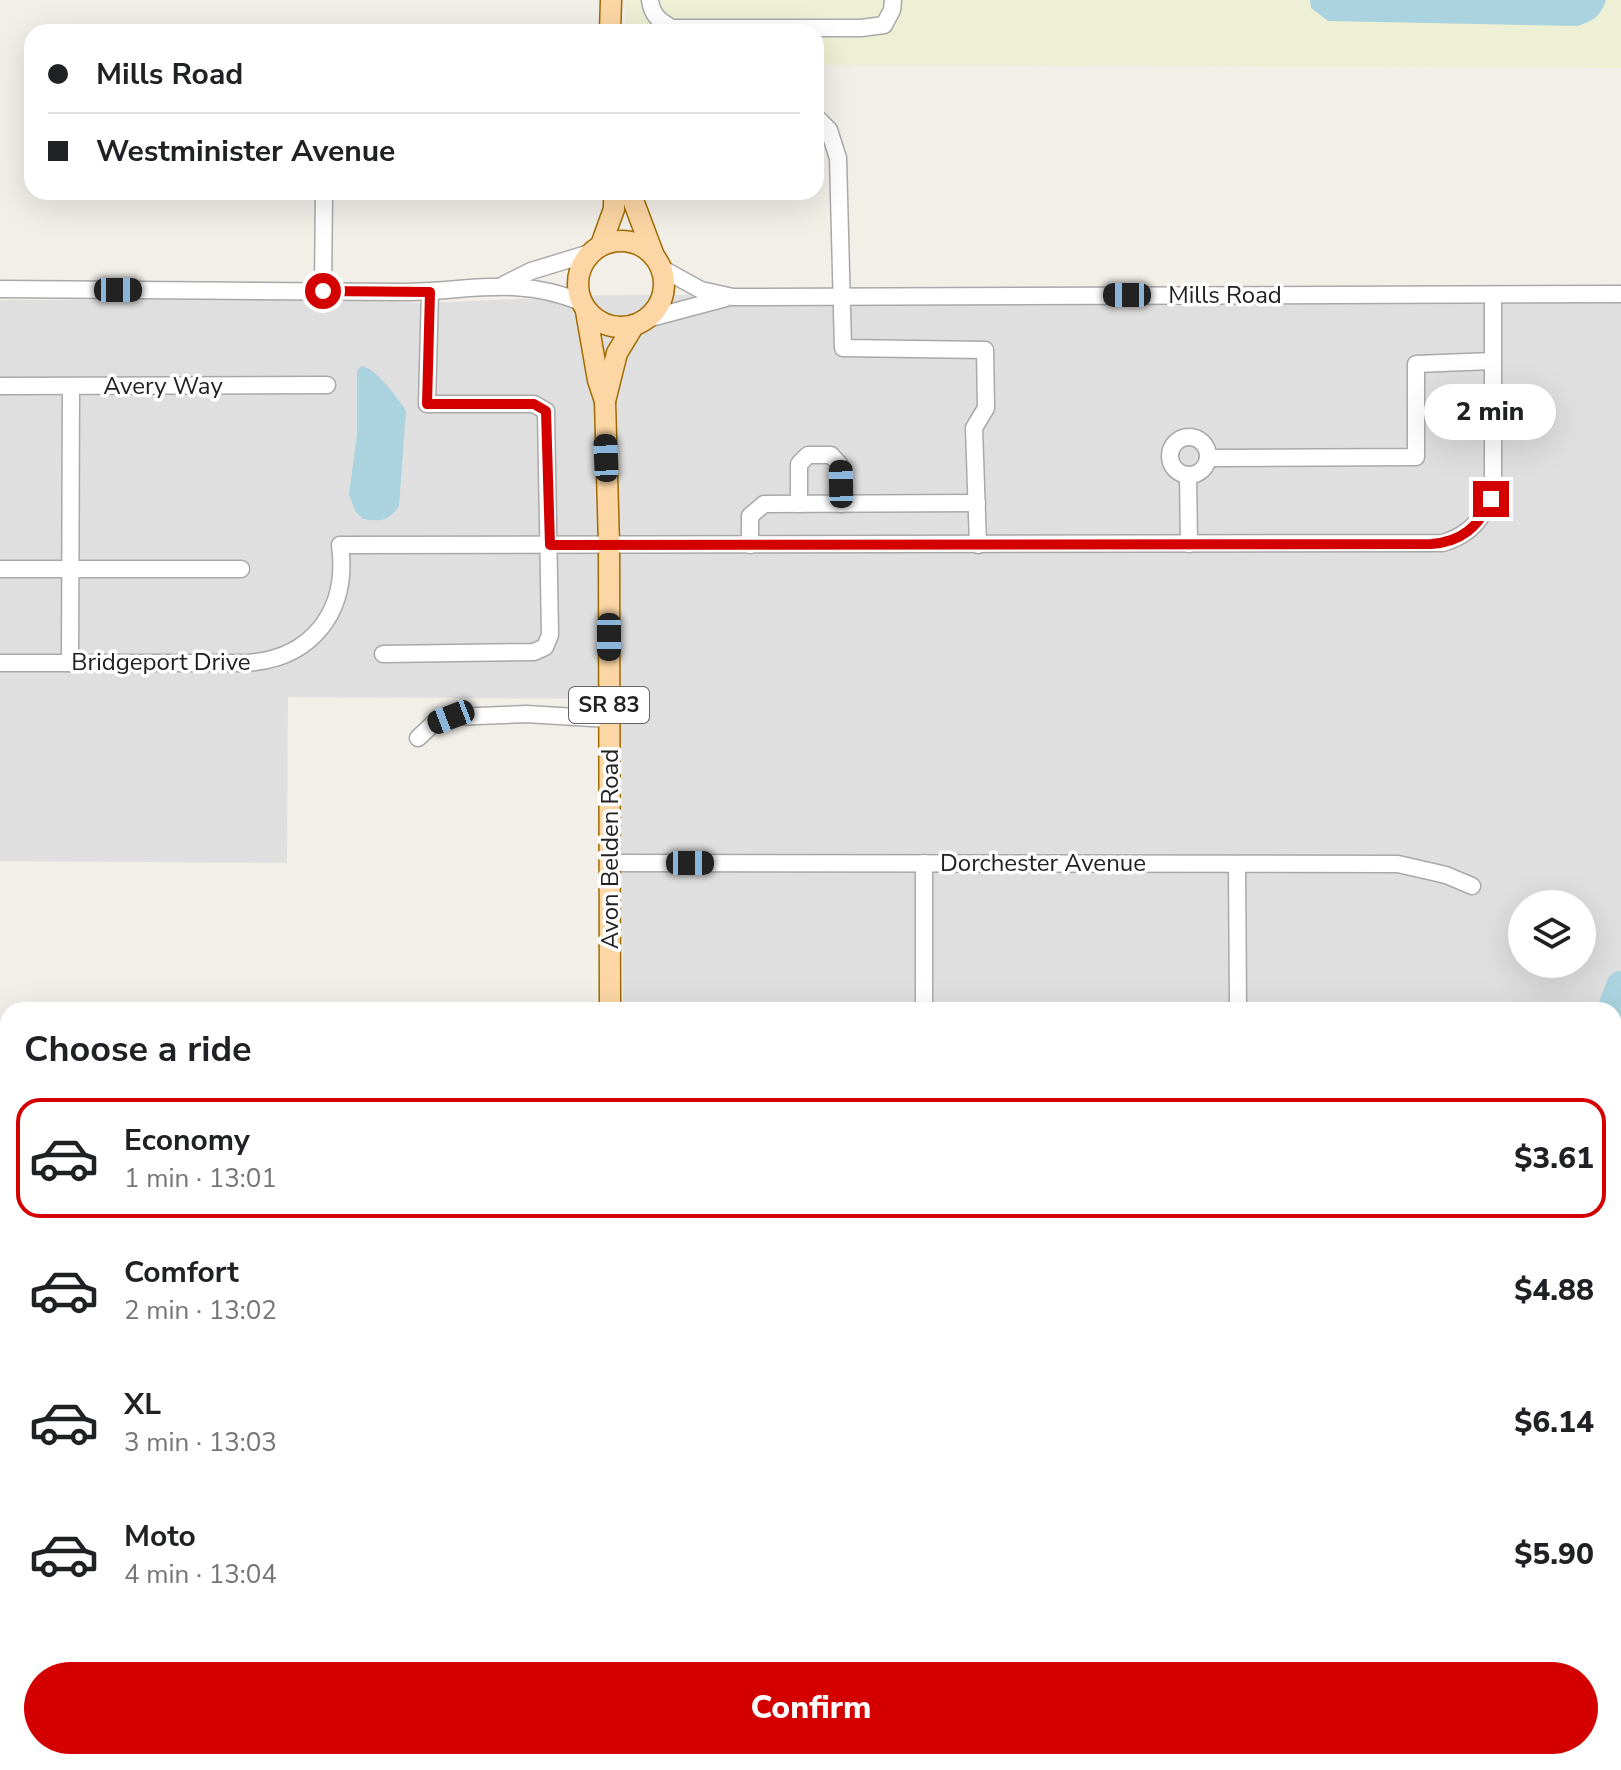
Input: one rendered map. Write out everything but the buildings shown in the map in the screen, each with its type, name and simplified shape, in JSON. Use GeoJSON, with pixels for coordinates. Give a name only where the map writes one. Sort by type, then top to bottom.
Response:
{"type":"FeatureCollection","features":[{"type":"Feature","properties":{"kind":"main road"},"geometry":{"type":"LineString","coordinates":[[610,24],[611,0]]}},
{"type":"Feature","properties":{"kind":"main road"},"geometry":{"type":"LineString","coordinates":[[614,200],[614,209],[596,249],[582,263],[577,289],[584,306],[609,326],[640,322],[657,309],[662,296],[664,282],[633,200]]}},
{"type":"Feature","properties":{"kind":"main road"},"geometry":{"type":"LineString","coordinates":[[596,249],[615,241],[630,241],[643,247],[658,262]]}},
{"type":"Feature","properties":{"kind":"main road","name":"Avon Belden Road"},"geometry":{"type":"LineString","coordinates":[[584,306],[605,401]]}},
{"type":"Feature","properties":{"kind":"main road","name":"Avon Belden Road"},"geometry":{"type":"LineString","coordinates":[[610,1002],[609,545],[605,401],[617,353],[640,322]]}},
{"type":"Feature","properties":{"kind":"street"},"geometry":{"type":"LineString","coordinates":[[650,0],[651,10],[665,24]]}},
{"type":"Feature","properties":{"kind":"street"},"geometry":{"type":"LineString","coordinates":[[824,28],[884,25],[892,10],[893,0]]}},
{"type":"Feature","properties":{"kind":"street"},"geometry":{"type":"LineString","coordinates":[[824,125],[829,130],[838,158],[843,348],[985,350],[986,408],[974,428],[978,545]]}},
{"type":"Feature","properties":{"kind":"street"},"geometry":{"type":"LineString","coordinates":[[323,291],[324,200]]}},
{"type":"Feature","properties":{"kind":"street"},"geometry":{"type":"LineString","coordinates":[[504,285],[531,271],[596,249]]}},
{"type":"Feature","properties":{"kind":"street","name":"Mills Road"},"geometry":{"type":"LineString","coordinates":[[658,262],[701,290],[733,297],[1621,294]]}},
{"type":"Feature","properties":{"kind":"street"},"geometry":{"type":"LineString","coordinates":[[0,289],[430,292],[504,285],[550,291],[584,306]]}},
{"type":"Feature","properties":{"kind":"street"},"geometry":{"type":"LineString","coordinates":[[383,654],[534,652],[545,647],[550,635],[546,411],[534,404],[427,404],[430,292]]}},
{"type":"Feature","properties":{"kind":"street"},"geometry":{"type":"LineString","coordinates":[[550,545],[1431,544],[1454,540],[1470,532],[1486,511],[1493,484],[1493,295]]}},
{"type":"Feature","properties":{"kind":"street","name":"Mills Road"},"geometry":{"type":"LineString","coordinates":[[640,322],[733,297]]}},
{"type":"Feature","properties":{"kind":"street"},"geometry":{"type":"LineString","coordinates":[[1208,458],[1416,457],[1416,364],[1493,361]]}},
{"type":"Feature","properties":{"kind":"street","name":"Avery Way"},"geometry":{"type":"LineString","coordinates":[[0,386],[327,385]]}},
{"type":"Feature","properties":{"kind":"street"},"geometry":{"type":"LineString","coordinates":[[70,663],[71,386]]}},
{"type":"Feature","properties":{"kind":"street"},"geometry":{"type":"LineString","coordinates":[[1185,436],[1198,439],[1207,448],[1208,458],[1201,471],[1188,475],[1177,471],[1170,461],[1170,448],[1185,436]]}},
{"type":"Feature","properties":{"kind":"street"},"geometry":{"type":"LineString","coordinates":[[799,504],[799,464],[808,455],[831,455],[840,465],[841,504]]}},
{"type":"Feature","properties":{"kind":"street"},"geometry":{"type":"LineString","coordinates":[[1188,475],[1189,544]]}},
{"type":"Feature","properties":{"kind":"street"},"geometry":{"type":"LineString","coordinates":[[750,545],[750,516],[764,504],[977,503]]}},
{"type":"Feature","properties":{"kind":"street","name":"Bridgeport Drive"},"geometry":{"type":"LineString","coordinates":[[0,663],[258,662],[289,653],[310,639],[331,611],[342,573],[340,545],[550,545]]}},
{"type":"Feature","properties":{"kind":"street"},"geometry":{"type":"LineString","coordinates":[[0,569],[241,569]]}},
{"type":"Feature","properties":{"kind":"street"},"geometry":{"type":"LineString","coordinates":[[418,738],[434,723],[451,717],[526,714],[609,719]]}},
{"type":"Feature","properties":{"kind":"street","name":"Dorchester Avenue"},"geometry":{"type":"LineString","coordinates":[[610,863],[1398,864],[1446,875],[1472,886]]}},
{"type":"Feature","properties":{"kind":"street"},"geometry":{"type":"LineString","coordinates":[[924,863],[924,1002]]}},
{"type":"Feature","properties":{"kind":"street"},"geometry":{"type":"LineString","coordinates":[[1237,864],[1238,1002]]}},
{"type":"Feature","properties":{"kind":"shaded area"},"geometry":{"type":"Polygon","coordinates":[[[1621,294],[1621,1002],[623,1002],[616,699],[288,697],[287,863],[0,861],[0,300],[323,299],[426,303],[607,295],[1621,294]]]}},
{"type":"Feature","properties":{"kind":"green space"},"geometry":{"type":"Polygon","coordinates":[[[625,0],[1621,0],[1621,68],[824,65],[824,24],[625,24],[625,0]]]}},
{"type":"Feature","properties":{"kind":"water"},"geometry":{"type":"Polygon","coordinates":[[[1310,0],[1606,0],[1596,17],[1578,26],[1328,21],[1311,8],[1310,0]]]}},
{"type":"Feature","properties":{"kind":"water"},"geometry":{"type":"Polygon","coordinates":[[[361,366],[379,377],[406,411],[399,506],[392,515],[379,520],[363,519],[355,511],[349,494],[357,435],[357,371],[361,366]]]}},
{"type":"Feature","properties":{"kind":"waterway"},"geometry":{"type":"LineString","coordinates":[[1615,1002],[1621,986]]}},
{"type":"Feature","properties":{"kind":"route"},"geometry":{"type":"LineString","coordinates":[[323,291],[430,292],[427,404],[534,404],[546,411],[550,545],[1431,544],[1454,540],[1470,532],[1491,499]]}}]}
